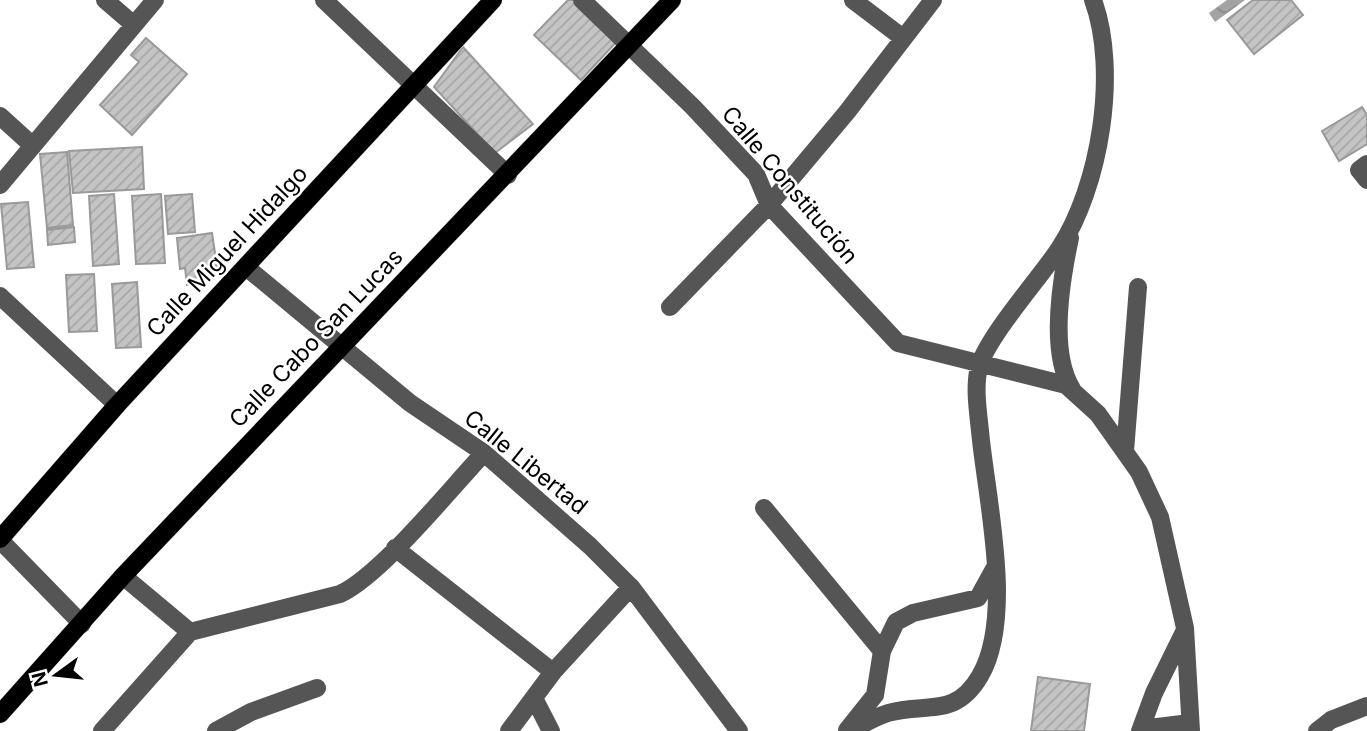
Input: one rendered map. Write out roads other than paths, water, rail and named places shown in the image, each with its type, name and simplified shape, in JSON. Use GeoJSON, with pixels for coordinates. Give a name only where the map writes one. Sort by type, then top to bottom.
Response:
{"type":"FeatureCollection","features":[{"type":"Feature","properties":{"kind":"main road","name":"Calle Miguel Hidalgo"},"geometry":{"type":"LineString","coordinates":[[0,539],[117,405],[494,0]]}},
{"type":"Feature","properties":{"kind":"main road","name":"Calle Cabo San Lucas"},"geometry":{"type":"LineString","coordinates":[[0,714],[123,576],[672,0]]}},
{"type":"Feature","properties":{"kind":"street"},"geometry":{"type":"LineString","coordinates":[[105,0],[134,25]]}},
{"type":"Feature","properties":{"kind":"street"},"geometry":{"type":"LineString","coordinates":[[0,186],[155,0]]}},
{"type":"Feature","properties":{"kind":"street"},"geometry":{"type":"LineString","coordinates":[[324,0],[508,175]]}},
{"type":"Feature","properties":{"kind":"street","name":"Calle Constitución"},"geometry":{"type":"LineString","coordinates":[[582,0],[756,174],[769,205],[898,343],[979,366],[1060,383],[1072,389]]}},
{"type":"Feature","properties":{"kind":"street"},"geometry":{"type":"LineString","coordinates":[[853,0],[903,38]]}},
{"type":"Feature","properties":{"kind":"street"},"geometry":{"type":"LineString","coordinates":[[670,307],[769,205],[933,0]]}},
{"type":"Feature","properties":{"kind":"street"},"geometry":{"type":"LineString","coordinates":[[1093,0],[1104,47],[1105,99],[1096,150],[1065,260],[1059,341],[1062,366],[1072,389],[1098,414],[1148,488],[1160,517],[1185,628],[1190,727],[1141,730],[1154,692],[1185,628]]}},
{"type":"Feature","properties":{"kind":"street"},"geometry":{"type":"LineString","coordinates":[[0,116],[33,146]]}},
{"type":"Feature","properties":{"kind":"street"},"geometry":{"type":"LineString","coordinates":[[1367,164],[1359,170],[1367,180]]}},
{"type":"Feature","properties":{"kind":"street"},"geometry":{"type":"LineString","coordinates":[[848,731],[885,713],[938,708],[965,695],[985,667],[992,641],[997,601],[994,536],[977,406],[979,366],[1073,224]]}},
{"type":"Feature","properties":{"kind":"street","name":"Calle Libertad"},"geometry":{"type":"LineString","coordinates":[[246,267],[410,402],[484,453],[590,546],[631,587],[739,731]]}},
{"type":"Feature","properties":{"kind":"street"},"geometry":{"type":"LineString","coordinates":[[1125,451],[1138,287]]}},
{"type":"Feature","properties":{"kind":"street"},"geometry":{"type":"LineString","coordinates":[[0,296],[117,405]]}},
{"type":"Feature","properties":{"kind":"street"},"geometry":{"type":"LineString","coordinates":[[102,731],[190,632],[340,594],[354,587],[395,548],[484,453]]}},
{"type":"Feature","properties":{"kind":"street"},"geometry":{"type":"LineString","coordinates":[[764,508],[882,651]]}},
{"type":"Feature","properties":{"kind":"street"},"geometry":{"type":"LineString","coordinates":[[0,539],[82,624]]}},
{"type":"Feature","properties":{"kind":"street"},"geometry":{"type":"LineString","coordinates":[[395,548],[553,672]]}},
{"type":"Feature","properties":{"kind":"street"},"geometry":{"type":"LineString","coordinates":[[848,731],[875,695],[882,651],[896,622],[913,613],[978,598],[994,569]]}},
{"type":"Feature","properties":{"kind":"street"},"geometry":{"type":"LineString","coordinates":[[123,576],[190,632]]}},
{"type":"Feature","properties":{"kind":"street"},"geometry":{"type":"LineString","coordinates":[[509,731],[553,672],[631,587]]}},
{"type":"Feature","properties":{"kind":"street"},"geometry":{"type":"LineString","coordinates":[[216,731],[251,712],[317,688]]}},
{"type":"Feature","properties":{"kind":"street"},"geometry":{"type":"LineString","coordinates":[[534,698],[551,731]]}},
{"type":"Feature","properties":{"kind":"street"},"geometry":{"type":"LineString","coordinates":[[1317,731],[1331,720],[1367,706]]}},
{"type":"Feature","properties":{"kind":"water"},"geometry":{"type":"Polygon","coordinates":[[[1227,0],[1245,0],[1215,22],[1209,13],[1227,0]]]}}]}
